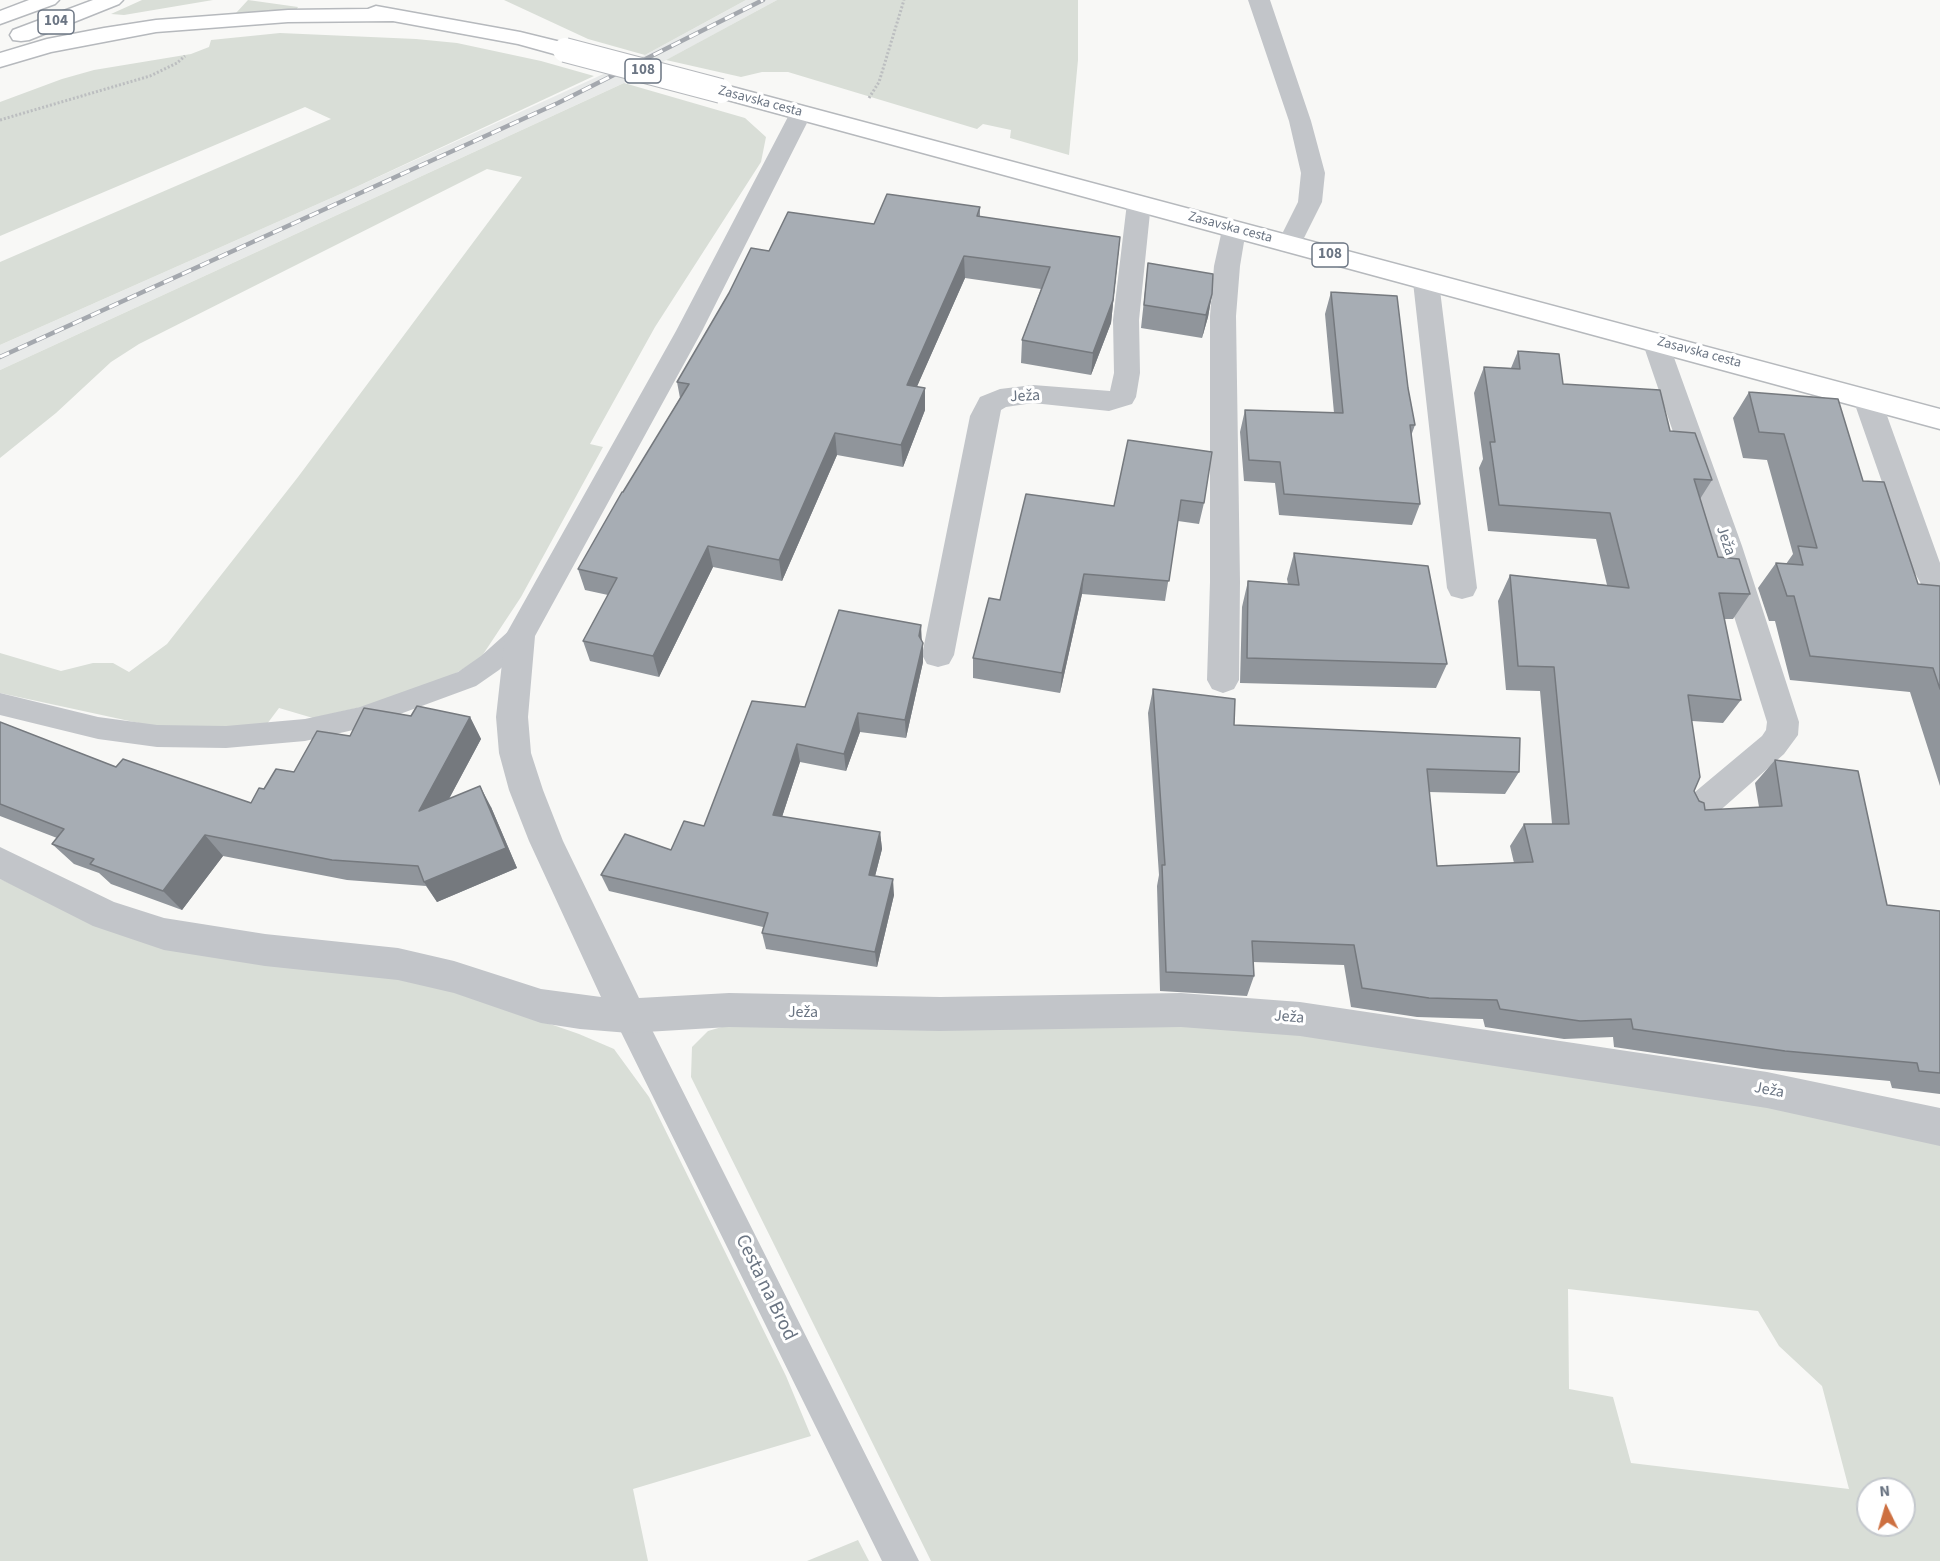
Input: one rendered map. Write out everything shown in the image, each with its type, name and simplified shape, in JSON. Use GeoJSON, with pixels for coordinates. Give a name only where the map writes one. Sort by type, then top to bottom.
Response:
{"type":"FeatureCollection","features":[{"type":"Feature","properties":{"kind":"main road","name":"104"},"geometry":{"type":"LineString","coordinates":[[0,18],[48,0]]}},
{"type":"Feature","properties":{"kind":"main road","name":"104"},"geometry":{"type":"LineString","coordinates":[[0,43],[112,0]]}},
{"type":"Feature","properties":{"kind":"main road","name":"Zasavska cesta"},"geometry":{"type":"LineString","coordinates":[[294,0],[400,8],[443,7],[520,38]]}},
{"type":"Feature","properties":{"kind":"main road","name":"Zasavska cesta"},"geometry":{"type":"LineString","coordinates":[[400,8],[721,91],[1940,419]]}},
{"type":"Feature","properties":{"kind":"main road"},"geometry":{"type":"LineString","coordinates":[[0,60],[47,46],[156,26],[400,8]]}},
{"type":"Feature","properties":{"kind":"street"},"geometry":{"type":"LineString","coordinates":[[1259,0],[1300,122],[1313,173],[1310,202],[1289,244]]}},
{"type":"Feature","properties":{"kind":"street"},"geometry":{"type":"LineString","coordinates":[[629,1016],[546,841],[523,781],[515,753],[513,717],[520,636],[688,331],[801,113]]}},
{"type":"Feature","properties":{"kind":"street","name":"Ježa"},"geometry":{"type":"LineString","coordinates":[[938,655],[984,416],[990,404],[1000,398],[1024,394],[1109,402],[1122,397],[1127,373],[1126,320],[1139,203]]}},
{"type":"Feature","properties":{"kind":"street"},"geometry":{"type":"LineString","coordinates":[[1223,680],[1225,582],[1223,316],[1227,266],[1234,230]]}},
{"type":"Feature","properties":{"kind":"street"},"geometry":{"type":"LineString","coordinates":[[1426,282],[1462,588]]}},
{"type":"Feature","properties":{"kind":"street","name":"Ježa"},"geometry":{"type":"LineString","coordinates":[[1655,341],[1727,546],[1783,722],[1782,735],[1773,745],[1695,812]]}},
{"type":"Feature","properties":{"kind":"street"},"geometry":{"type":"LineString","coordinates":[[1868,399],[1927,568],[1940,590]]}},
{"type":"Feature","properties":{"kind":"street","name":"Ježa"},"geometry":{"type":"LineString","coordinates":[[0,862],[105,915],[164,934],[265,950],[398,964],[454,977],[541,1006],[629,1016],[729,1010],[928,1014],[1180,1011],[1300,1018],[1767,1090],[1940,1126]]}},
{"type":"Feature","properties":{"kind":"lane"},"geometry":{"type":"LineString","coordinates":[[0,704],[98,728],[157,736],[226,737],[305,730],[362,717],[467,679],[490,663],[520,636]]}},
{"type":"Feature","properties":{"kind":"lane","name":"Cesta na Brod"},"geometry":{"type":"LineString","coordinates":[[629,1016],[901,1561]]}},
{"type":"Feature","properties":{"kind":"path"},"geometry":{"type":"LineString","coordinates":[[867,102],[879,82],[904,0]]}},
{"type":"Feature","properties":{"kind":"path"},"geometry":{"type":"LineString","coordinates":[[0,120],[150,76],[177,63],[192,51]]}},
{"type":"Feature","properties":{"kind":"shaded area"},"geometry":{"type":"Polygon","coordinates":[[[142,0],[213,0],[124,15],[111,14],[142,0]]]}},
{"type":"Feature","properties":{"kind":"shaded area"},"geometry":{"type":"Polygon","coordinates":[[[248,0],[298,7],[295,12],[236,13],[248,0]]]}},
{"type":"Feature","properties":{"kind":"shaded area"},"geometry":{"type":"Polygon","coordinates":[[[504,0],[746,0],[645,55],[588,39],[504,0]]]}},
{"type":"Feature","properties":{"kind":"shaded area"},"geometry":{"type":"Polygon","coordinates":[[[746,0],[777,0],[624,83],[0,370],[0,345],[354,188],[645,55],[746,0]]]}},
{"type":"Feature","properties":{"kind":"shaded area"},"geometry":{"type":"Polygon","coordinates":[[[777,0],[1078,0],[1078,60],[1069,155],[1010,138],[1011,130],[983,124],[977,129],[788,72],[762,72],[741,77],[666,60],[777,0]]]}},
{"type":"Feature","properties":{"kind":"shaded area"},"geometry":{"type":"Polygon","coordinates":[[[280,33],[457,43],[541,61],[594,76],[354,188],[0,345],[0,262],[331,119],[305,107],[0,236],[0,102],[94,70],[191,54],[209,47],[211,40],[280,33]]]}},
{"type":"Feature","properties":{"kind":"shaded area"},"geometry":{"type":"Polygon","coordinates":[[[624,83],[745,118],[766,137],[761,162],[655,327],[590,444],[603,447],[521,597],[480,659],[439,683],[370,705],[313,718],[279,708],[264,728],[157,727],[0,693],[0,653],[61,671],[93,663],[113,663],[129,672],[167,644],[298,477],[522,177],[487,169],[139,344],[111,362],[56,413],[0,458],[0,370],[624,83]]]}},
{"type":"Feature","properties":{"kind":"shaded area"},"geometry":{"type":"Polygon","coordinates":[[[0,879],[135,939],[345,967],[458,992],[579,1034],[614,1049],[649,1097],[786,1376],[811,1436],[633,1489],[648,1561],[0,1561],[0,879]]]}},
{"type":"Feature","properties":{"kind":"shaded area"},"geometry":{"type":"Polygon","coordinates":[[[1244,1023],[1940,1132],[1940,1561],[931,1561],[691,1077],[692,1047],[708,1031],[732,1024],[1244,1023]],[[1568,1289],[1569,1389],[1613,1397],[1631,1463],[1849,1489],[1822,1386],[1779,1346],[1758,1311],[1568,1289]]]}},
{"type":"Feature","properties":{"kind":"shaded area"},"geometry":{"type":"Polygon","coordinates":[[[858,1540],[869,1561],[807,1561],[858,1540]]]}},
{"type":"Feature","properties":{"kind":"building"},"geometry":{"type":"Polygon","coordinates":[[[887,194],[980,207],[977,216],[1120,237],[1113,300],[1093,353],[1022,340],[1050,267],[964,256],[907,385],[925,388],[901,445],[835,433],[779,560],[708,546],[653,656],[583,641],[617,578],[578,569],[622,492],[689,384],[677,382],[729,293],[751,248],[769,251],[788,212],[874,224],[887,194]]]}},
{"type":"Feature","properties":{"kind":"building"},"geometry":{"type":"Polygon","coordinates":[[[1148,263],[1213,274],[1212,294],[1206,315],[1144,305],[1148,263]]]}},
{"type":"Feature","properties":{"kind":"building"},"geometry":{"type":"Polygon","coordinates":[[[1331,292],[1397,296],[1408,388],[1415,425],[1410,425],[1420,504],[1284,494],[1280,462],[1249,460],[1245,410],[1343,413],[1331,292]]]}},
{"type":"Feature","properties":{"kind":"building"},"geometry":{"type":"Polygon","coordinates":[[[1518,351],[1559,354],[1563,384],[1660,390],[1670,431],[1695,433],[1712,480],[1694,479],[1718,557],[1739,559],[1750,594],[1719,593],[1741,700],[1688,695],[1700,777],[1694,791],[1699,801],[1704,803],[1705,810],[1782,806],[1775,760],[1858,771],[1887,905],[1940,911],[1940,1073],[1919,1071],[1917,1063],[1785,1051],[1633,1029],[1631,1019],[1580,1021],[1500,1009],[1497,1000],[1429,998],[1362,988],[1354,945],[1252,941],[1254,976],[1166,972],[1162,865],[1165,865],[1153,689],[1235,699],[1234,725],[1520,738],[1519,772],[1427,769],[1437,866],[1533,862],[1524,824],[1569,824],[1554,667],[1518,666],[1510,575],[1629,588],[1610,513],[1499,505],[1490,442],[1495,442],[1484,367],[1520,369],[1518,351]]]}},
{"type":"Feature","properties":{"kind":"building"},"geometry":{"type":"Polygon","coordinates":[[[1749,392],[1838,399],[1863,481],[1884,482],[1918,584],[1940,586],[1940,689],[1933,668],[1810,656],[1794,596],[1787,596],[1776,563],[1803,565],[1798,546],[1817,548],[1784,434],[1759,432],[1749,392]]]}},
{"type":"Feature","properties":{"kind":"building"},"geometry":{"type":"Polygon","coordinates":[[[1128,440],[1212,452],[1204,503],[1181,500],[1169,581],[1084,574],[1062,673],[973,658],[989,598],[1000,600],[1026,494],[1114,506],[1128,440]]]}},
{"type":"Feature","properties":{"kind":"building"},"geometry":{"type":"Polygon","coordinates":[[[1294,553],[1428,566],[1447,664],[1247,658],[1248,581],[1299,585],[1294,553]]]}},
{"type":"Feature","properties":{"kind":"building"},"geometry":{"type":"Polygon","coordinates":[[[839,610],[921,625],[919,636],[923,643],[905,720],[858,713],[844,754],[797,744],[773,815],[880,832],[869,875],[893,879],[875,952],[762,933],[768,913],[601,875],[625,834],[671,850],[684,821],[704,826],[752,701],[805,707],[839,610]]]}},
{"type":"Feature","properties":{"kind":"building"},"geometry":{"type":"Polygon","coordinates":[[[417,706],[470,717],[419,811],[480,786],[506,848],[424,882],[418,866],[332,860],[205,835],[163,891],[90,864],[94,859],[52,844],[64,829],[0,804],[0,722],[116,767],[123,759],[251,803],[259,788],[264,789],[276,769],[294,772],[317,731],[350,736],[364,708],[411,716],[417,706]]]}},
{"type":"Feature","properties":{"kind":"railway"},"geometry":{"type":"LineString","coordinates":[[0,357],[558,103],[763,0]]}}]}
